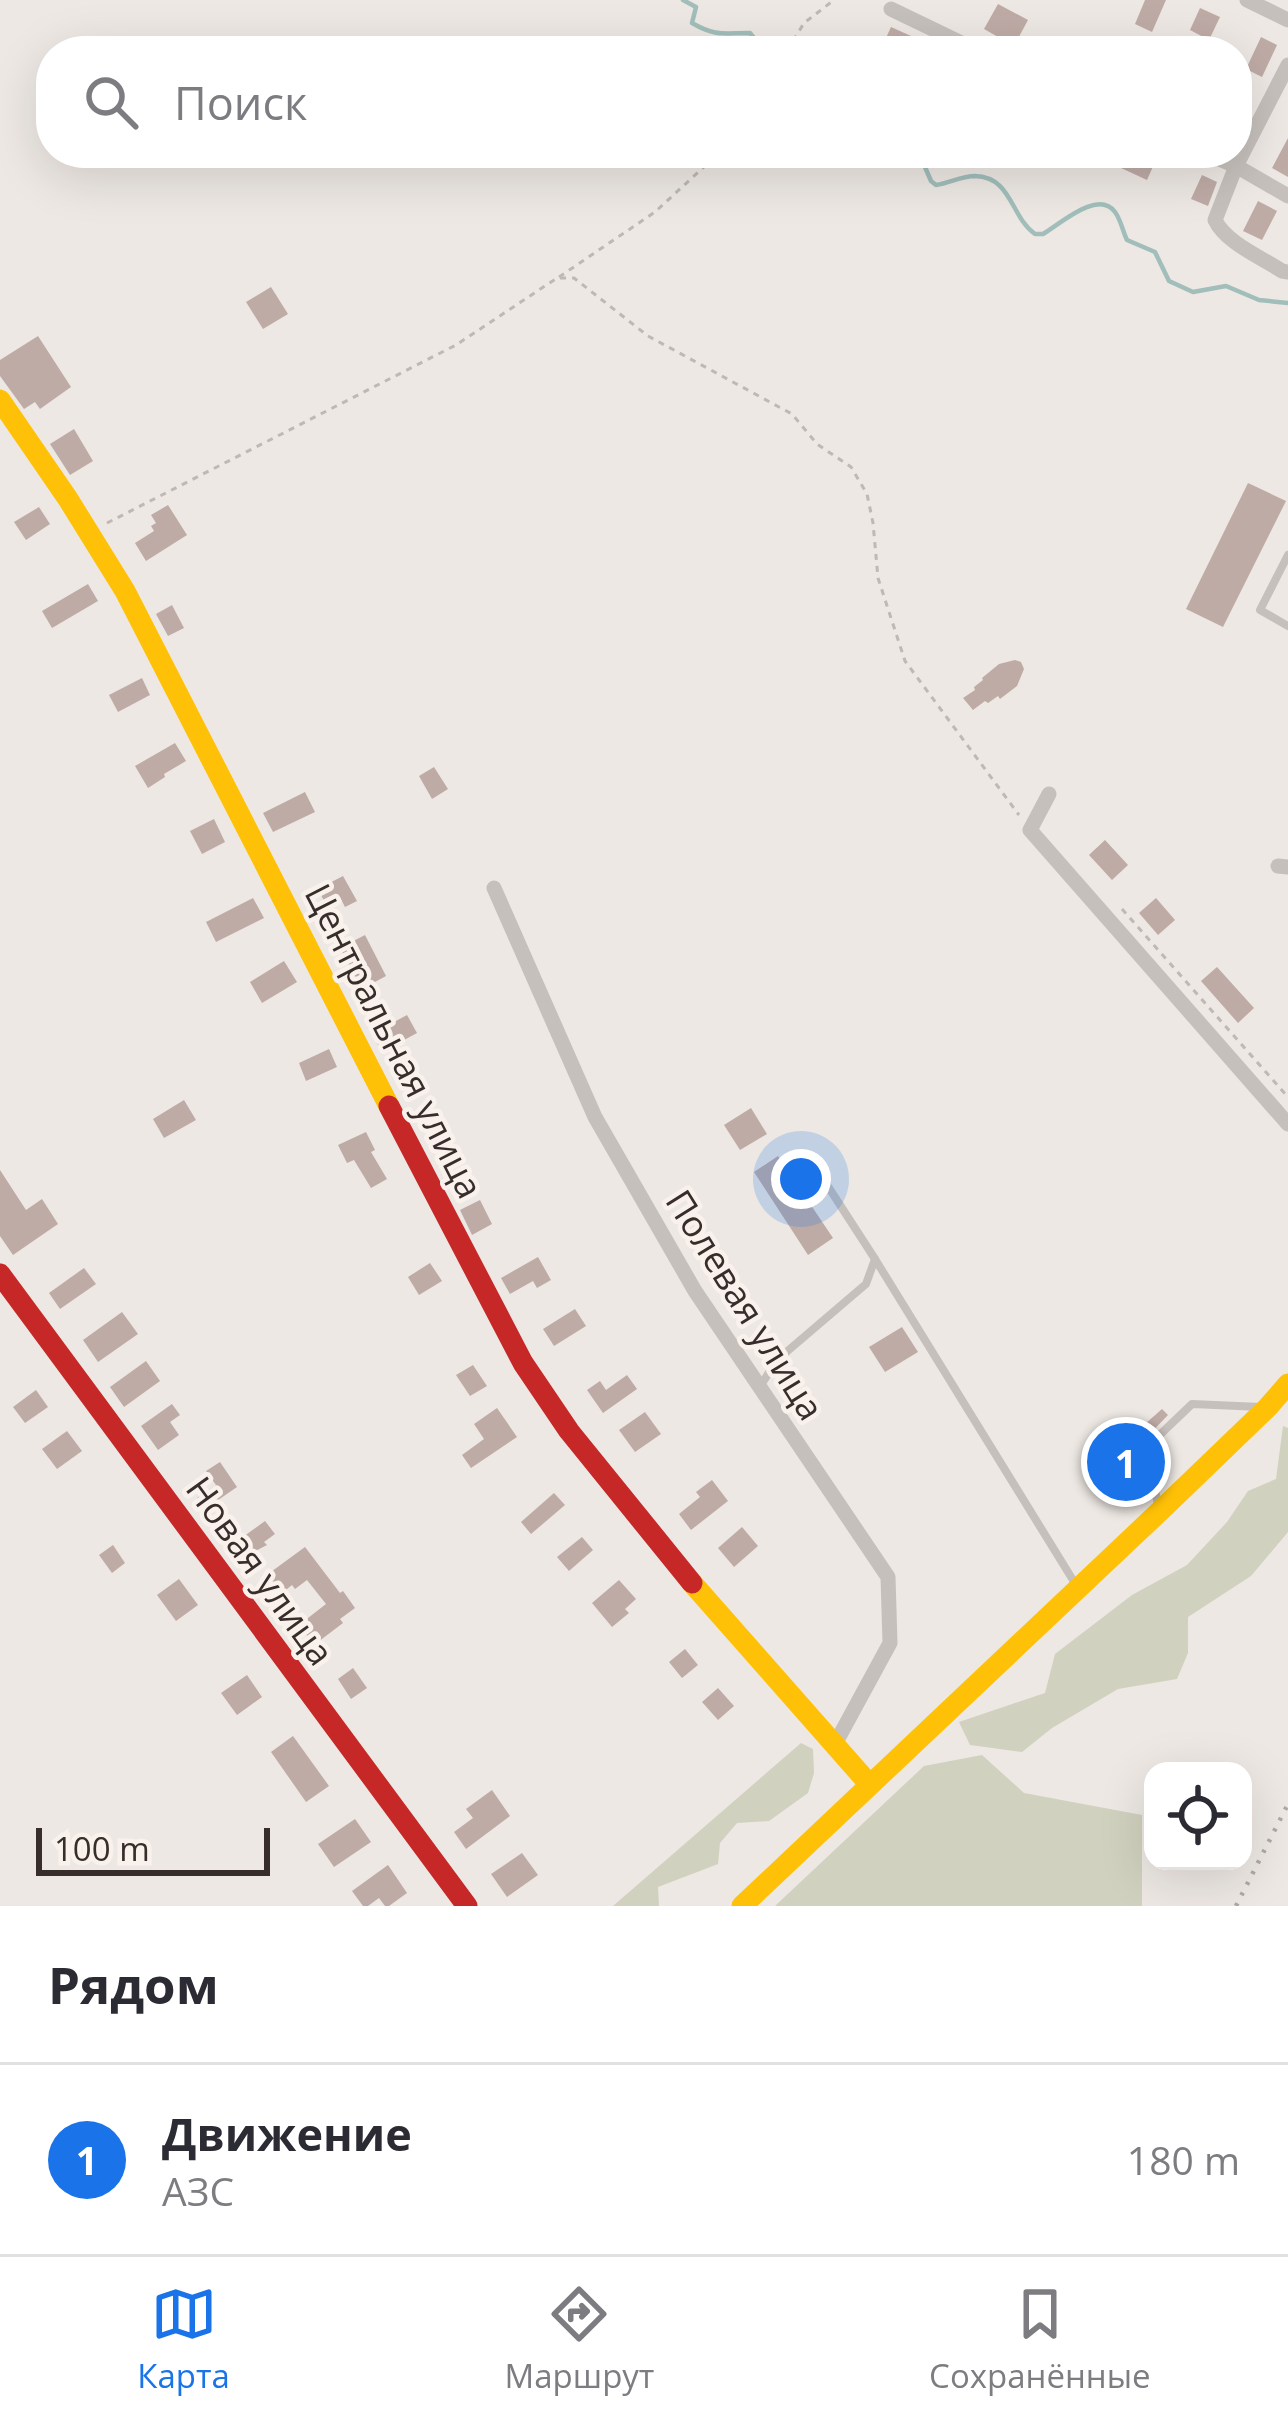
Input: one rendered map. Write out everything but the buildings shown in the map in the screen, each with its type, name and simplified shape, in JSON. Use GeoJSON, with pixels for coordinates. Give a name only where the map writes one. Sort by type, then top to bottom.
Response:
{"type":"FeatureCollection","features":[{"type":"Feature","properties":{"kind":"street"},"geometry":{"type":"LineString","coordinates":[[1247,0],[1288,20]]}},
{"type":"Feature","properties":{"kind":"street"},"geometry":{"type":"LineString","coordinates":[[891,9],[947,36]]}},
{"type":"Feature","properties":{"kind":"street"},"geometry":{"type":"LineString","coordinates":[[1252,135],[1288,65]]}},
{"type":"Feature","properties":{"kind":"street"},"geometry":{"type":"LineString","coordinates":[[1235,168],[1215,220],[1218,228],[1288,272]]}},
{"type":"Feature","properties":{"kind":"street"},"geometry":{"type":"LineString","coordinates":[[1239,168],[1288,196]]}},
{"type":"Feature","properties":{"kind":"street","name":"Центральная улица"},"geometry":{"type":"LineString","coordinates":[[0,400],[90,532],[147,633],[523,1363],[569,1431],[661,1547],[870,1785]]}},
{"type":"Feature","properties":{"kind":"street"},"geometry":{"type":"LineString","coordinates":[[1049,794],[1030,830],[1288,1124]]}},
{"type":"Feature","properties":{"kind":"street","name":"Полевая улица"},"geometry":{"type":"LineString","coordinates":[[494,888],[595,1117],[695,1291],[888,1577],[890,1642],[834,1746]]}},
{"type":"Feature","properties":{"kind":"street","name":"Новая улица"},"geometry":{"type":"LineString","coordinates":[[0,1274],[467,1906]]}},
{"type":"Feature","properties":{"kind":"street"},"geometry":{"type":"LineString","coordinates":[[742,1906],[1160,1512],[1288,1384]]}},
{"type":"Feature","properties":{"kind":"lane"},"geometry":{"type":"LineString","coordinates":[[1288,555],[1260,610],[1288,626]]}},
{"type":"Feature","properties":{"kind":"lane"},"geometry":{"type":"LineString","coordinates":[[807,1154],[1078,1588]]}},
{"type":"Feature","properties":{"kind":"lane"},"geometry":{"type":"LineString","coordinates":[[760,1387],[777,1360],[866,1284],[875,1259]]}},
{"type":"Feature","properties":{"kind":"lane"},"geometry":{"type":"LineString","coordinates":[[1160,1512],[1146,1448],[1192,1404],[1268,1407]]}},
{"type":"Feature","properties":{"kind":"path"},"geometry":{"type":"LineString","coordinates":[[796,36],[804,22],[834,0]]}},
{"type":"Feature","properties":{"kind":"path"},"geometry":{"type":"LineString","coordinates":[[90,532],[456,345],[655,212],[703,168]]}},
{"type":"Feature","properties":{"kind":"path"},"geometry":{"type":"LineString","coordinates":[[557,278],[574,278],[648,336],[792,414],[817,444],[851,467],[867,494],[878,578],[905,662],[1030,830]]}},
{"type":"Feature","properties":{"kind":"path"},"geometry":{"type":"LineString","coordinates":[[1118,905],[1288,1097]]}},
{"type":"Feature","properties":{"kind":"green space"},"geometry":{"type":"Polygon","coordinates":[[[1283,1426],[1288,1428],[1288,1532],[1251,1576],[1188,1617],[1188,1653],[1177,1679],[1118,1689],[1052,1728],[1022,1752],[970,1745],[959,1722],[1045,1693],[1055,1654],[1132,1595],[1187,1565],[1248,1491],[1276,1479],[1283,1426]]]}},
{"type":"Feature","properties":{"kind":"green space"},"geometry":{"type":"Polygon","coordinates":[[[801,1743],[813,1749],[814,1773],[808,1793],[769,1821],[737,1823],[720,1843],[718,1864],[658,1887],[659,1906],[613,1906],[801,1743]]]}},
{"type":"Feature","properties":{"kind":"green space"},"geometry":{"type":"Polygon","coordinates":[[[982,1755],[1024,1793],[1142,1815],[1142,1906],[775,1906],[924,1766],[982,1755]]]}},
{"type":"Feature","properties":{"kind":"waterway"},"geometry":{"type":"LineString","coordinates":[[683,0],[696,7],[692,23],[714,32],[752,36]]}},
{"type":"Feature","properties":{"kind":"waterway"},"geometry":{"type":"LineString","coordinates":[[925,168],[936,185],[975,176],[996,183],[1035,234],[1043,234],[1089,206],[1108,206],[1127,240],[1155,252],[1169,281],[1193,292],[1226,286],[1259,300],[1288,303]]}},
{"type":"Feature","properties":{"kind":"railway"},"geometry":{"type":"LineString","coordinates":[[1236,1906],[1288,1804]]}},
{"type":"Feature","properties":{"kind":"traffic: slow"},"geometry":{"type":"LineString","coordinates":[[0,400],[125,591],[389,1106]]}},
{"type":"Feature","properties":{"kind":"traffic: slow"},"geometry":{"type":"LineString","coordinates":[[742,1906],[1288,1384]]}},
{"type":"Feature","properties":{"kind":"traffic: slow"},"geometry":{"type":"LineString","coordinates":[[692,1583],[870,1785]]}},
{"type":"Feature","properties":{"kind":"traffic: jam"},"geometry":{"type":"LineString","coordinates":[[389,1106],[523,1363],[569,1431],[692,1583]]}},
{"type":"Feature","properties":{"kind":"traffic: jam"},"geometry":{"type":"LineString","coordinates":[[0,1274],[467,1906]]}},
{"type":"Feature","properties":{"kind":"place","name":"Движение"},"geometry":{"type":"Point","coordinates":[1126,1462]}}]}
